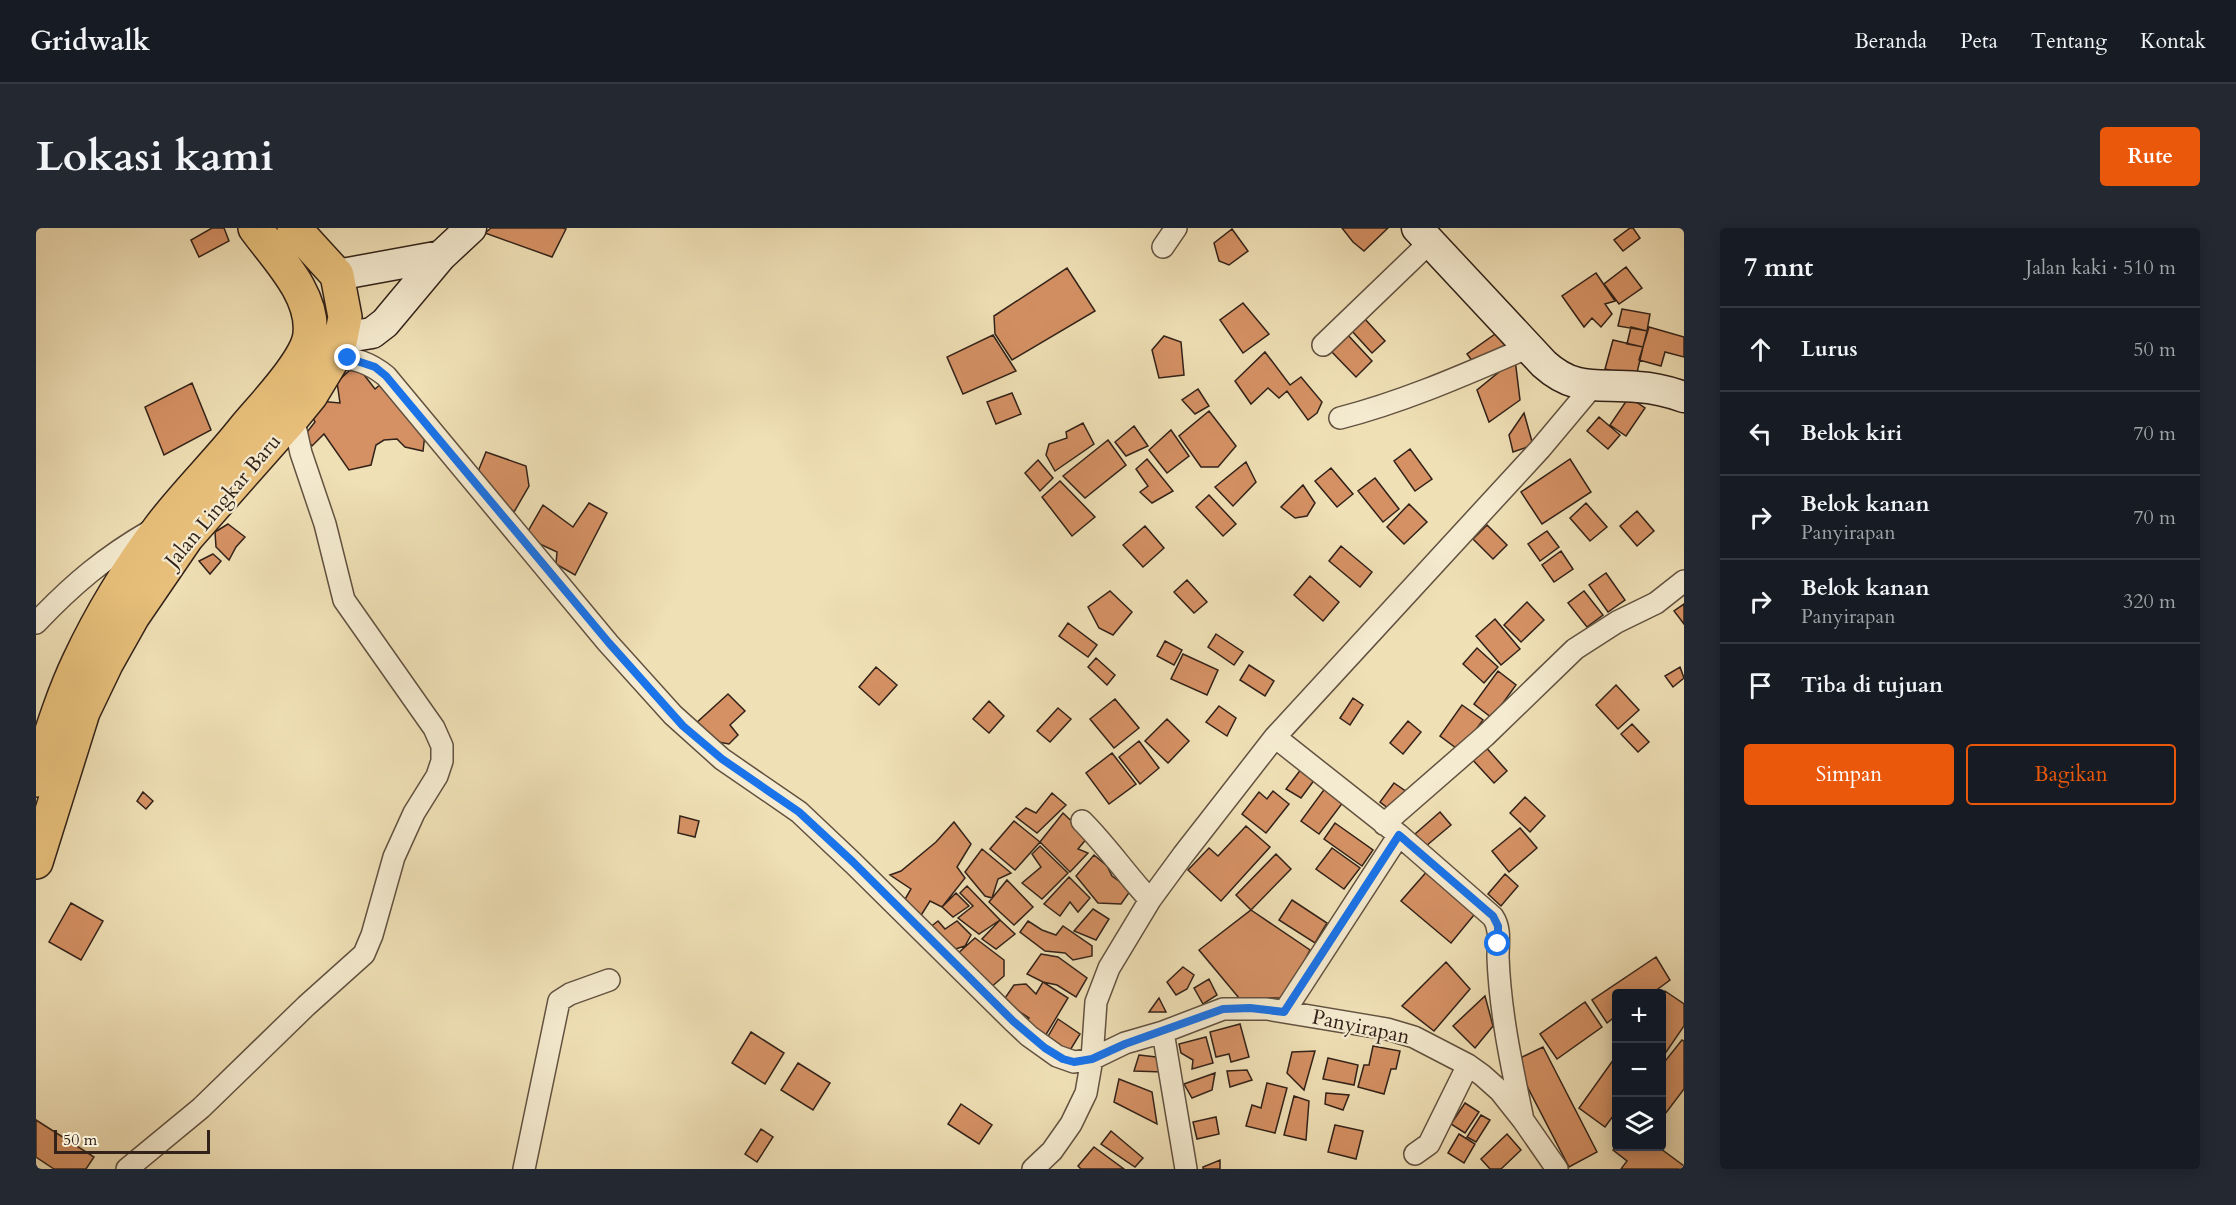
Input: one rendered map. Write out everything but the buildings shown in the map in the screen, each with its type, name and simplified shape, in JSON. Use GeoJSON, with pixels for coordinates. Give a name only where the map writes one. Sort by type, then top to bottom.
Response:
{"type":"FeatureCollection","features":[{"type":"Feature","properties":{"kind":"highway","name":"Jalan Lingkar Baru"},"geometry":{"type":"LineString","coordinates":[[36,862],[83,712],[175,531],[238,438],[305,353],[311,333],[300,288],[255,228]]}},
{"type":"Feature","properties":{"kind":"highway"},"geometry":{"type":"LineString","coordinates":[[294,228],[337,275]]}},
{"type":"Feature","properties":{"kind":"highway","name":"Jalan Lingkar Baru"},"geometry":{"type":"LineString","coordinates":[[36,780],[60,707],[79,661],[107,607],[175,531],[293,417],[311,396],[338,347],[345,318],[337,275]]}},
{"type":"Feature","properties":{"kind":"street"},"geometry":{"type":"LineString","coordinates":[[338,347],[372,333],[380,327],[441,256],[471,228]]}},
{"type":"Feature","properties":{"kind":"street"},"geometry":{"type":"LineString","coordinates":[[1163,247],[1176,228]]}},
{"type":"Feature","properties":{"kind":"street"},"geometry":{"type":"LineString","coordinates":[[1323,345],[1423,235],[1528,347],[1559,376],[1592,387],[1638,387],[1684,398]]}},
{"type":"Feature","properties":{"kind":"street"},"geometry":{"type":"LineString","coordinates":[[337,275],[441,256]]}},
{"type":"Feature","properties":{"kind":"street","name":"Panyirapan"},"geometry":{"type":"LineString","coordinates":[[338,347],[358,360],[375,367],[386,376],[609,643],[683,726],[722,759],[799,812],[853,862],[1029,1036],[1057,1056],[1070,1062],[1092,1059],[1125,1044],[1223,1009],[1250,1008],[1284,1012],[1387,1029],[1414,1037],[1468,1065],[1500,1091],[1557,1169]]}},
{"type":"Feature","properties":{"kind":"street"},"geometry":{"type":"LineString","coordinates":[[1340,418],[1383,407],[1438,387],[1528,347]]}},
{"type":"Feature","properties":{"kind":"street"},"geometry":{"type":"LineString","coordinates":[[1033,1169],[1052,1151],[1071,1124],[1086,1093],[1092,1059],[1096,1002],[1109,968],[1150,900],[1275,737],[1540,449],[1592,387]]}},
{"type":"Feature","properties":{"kind":"street"},"geometry":{"type":"LineString","coordinates":[[127,1169],[201,1108],[306,1006],[364,954],[372,935],[394,857],[414,813],[437,776],[442,761],[442,746],[434,728],[344,600],[293,417]]}},
{"type":"Feature","properties":{"kind":"street"},"geometry":{"type":"LineString","coordinates":[[36,623],[86,573],[123,547],[175,531]]}},
{"type":"Feature","properties":{"kind":"street"},"geometry":{"type":"LineString","coordinates":[[1284,1012],[1392,829],[1575,649],[1617,622],[1656,603],[1684,581]]}},
{"type":"Feature","properties":{"kind":"street"},"geometry":{"type":"LineString","coordinates":[[1275,737],[1392,829],[1493,916],[1498,926],[1500,998],[1505,1036],[1523,1120]]}},
{"type":"Feature","properties":{"kind":"street"},"geometry":{"type":"LineString","coordinates":[[1082,821],[1104,843],[1126,874],[1150,900]]}},
{"type":"Feature","properties":{"kind":"street"},"geometry":{"type":"LineString","coordinates":[[524,1169],[559,1001],[570,994],[609,980]]}},
{"type":"Feature","properties":{"kind":"street"},"geometry":{"type":"LineString","coordinates":[[1163,1032],[1186,1169]]}},
{"type":"Feature","properties":{"kind":"street"},"geometry":{"type":"LineString","coordinates":[[1415,1154],[1429,1144],[1468,1065]]}},
{"type":"Feature","properties":{"kind":"route"},"geometry":{"type":"LineString","coordinates":[[348,358],[375,367],[386,376],[609,643],[683,726],[722,759],[799,812],[853,862],[1029,1036],[1057,1056],[1070,1062],[1092,1059],[1125,1044],[1223,1009],[1250,1008],[1284,1012],[1399,835],[1493,916],[1498,926],[1498,944]]}}]}
